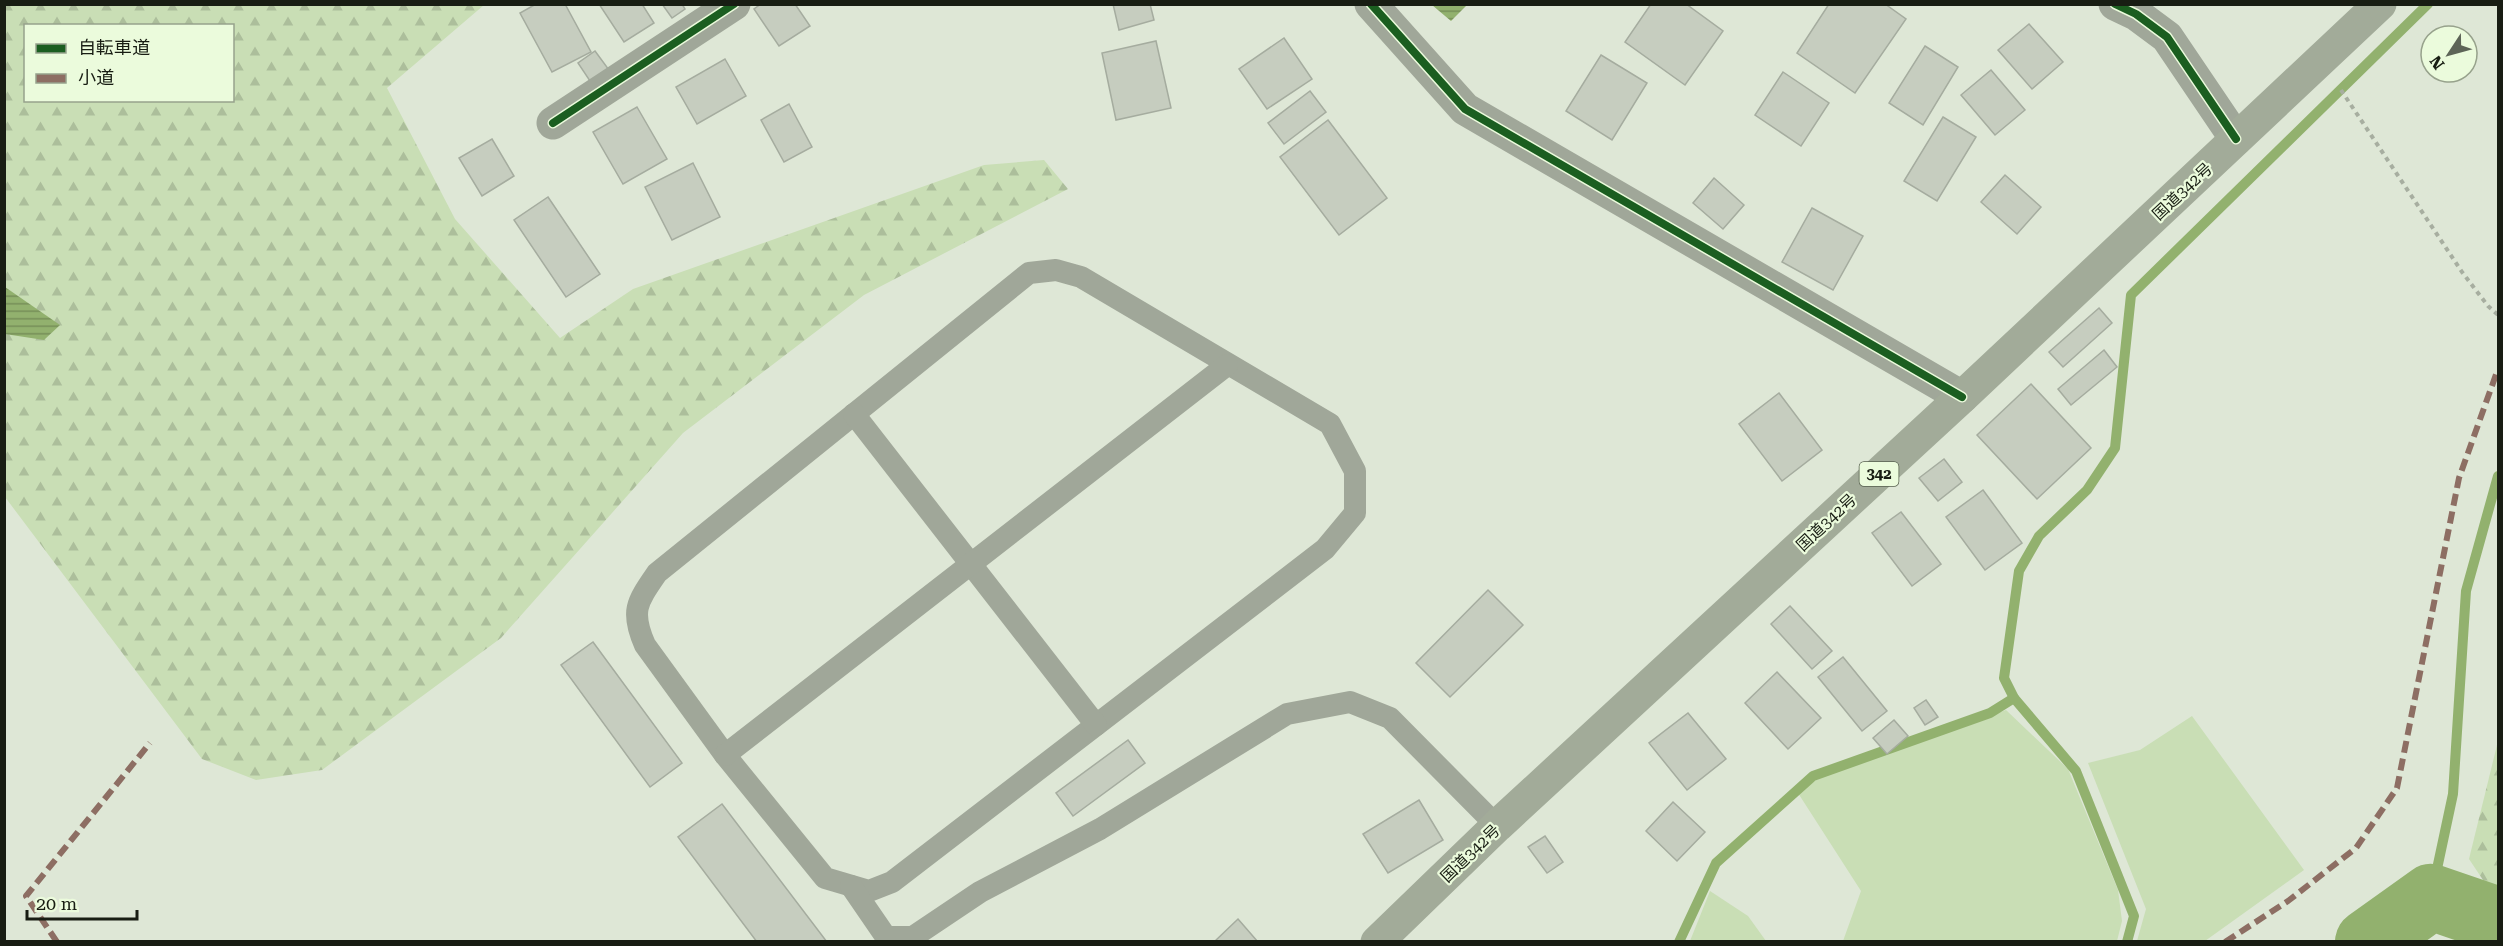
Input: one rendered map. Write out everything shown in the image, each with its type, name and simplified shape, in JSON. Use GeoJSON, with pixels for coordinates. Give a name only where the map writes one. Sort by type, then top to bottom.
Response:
{"type":"FeatureCollection","features":[{"type":"Feature","properties":{"kind":"highway","name":"国道342号"},"geometry":{"type":"LineString","coordinates":[[1377,942],[1497,826],[1962,397],[2380,4]]}},
{"type":"Feature","properties":{"kind":"street"},"geometry":{"type":"LineString","coordinates":[[553,123],[734,4]]}},
{"type":"Feature","properties":{"kind":"street"},"geometry":{"type":"LineString","coordinates":[[1371,4],[1465,109],[1962,397]]}},
{"type":"Feature","properties":{"kind":"street"},"geometry":{"type":"LineString","coordinates":[[2115,4],[2136,14],[2167,37],[2236,139]]}},
{"type":"Feature","properties":{"kind":"lane"},"geometry":{"type":"LineString","coordinates":[[1056,270],[1081,278],[1329,424],[1355,471],[1355,513],[1325,549],[892,882],[869,891],[825,878],[725,755],[645,645],[636,625],[639,600],[657,573],[854,414],[1029,273],[1056,270]]}},
{"type":"Feature","properties":{"kind":"lane"},"geometry":{"type":"LineString","coordinates":[[725,755],[1227,365]]}},
{"type":"Feature","properties":{"kind":"lane"},"geometry":{"type":"LineString","coordinates":[[854,414],[1096,725]]}},
{"type":"Feature","properties":{"kind":"lane"},"geometry":{"type":"LineString","coordinates":[[851,886],[886,937],[913,937],[981,892],[1100,829],[1287,714],[1350,702],[1390,718],[1497,826]]}},
{"type":"Feature","properties":{"kind":"path"},"geometry":{"type":"LineString","coordinates":[[2320,59],[2462,272],[2488,306],[2499,315]]}},
{"type":"Feature","properties":{"kind":"green space"},"geometry":{"type":"Polygon","coordinates":[[[5,5],[484,5],[387,88],[455,219],[560,338],[633,289],[984,165],[1044,160],[1068,189],[864,295],[683,433],[501,638],[322,770],[256,780],[202,759],[5,497],[5,5]]]}},
{"type":"Feature","properties":{"kind":"green space"},"geometry":{"type":"Polygon","coordinates":[[[2006,710],[2068,769],[2118,890],[2122,921],[2117,941],[1843,941],[1861,891],[1798,793],[1819,778],[2006,710]]]}},
{"type":"Feature","properties":{"kind":"green space"},"geometry":{"type":"Polygon","coordinates":[[[2192,716],[2304,870],[2205,941],[2137,941],[2146,909],[2088,763],[2140,750],[2192,716]]]}},
{"type":"Feature","properties":{"kind":"green space"},"geometry":{"type":"Polygon","coordinates":[[[2498,741],[2498,888],[2487,886],[2469,859],[2498,741]]]}},
{"type":"Feature","properties":{"kind":"green space"},"geometry":{"type":"Polygon","coordinates":[[[1710,891],[1748,916],[1766,941],[1690,941],[1710,891]]]}},
{"type":"Feature","properties":{"kind":"shaded area"},"geometry":{"type":"Polygon","coordinates":[[[1432,5],[1467,5],[1451,21],[1432,5]]]}},
{"type":"Feature","properties":{"kind":"shaded area"},"geometry":{"type":"Polygon","coordinates":[[[5,287],[60,325],[44,340],[5,334],[5,287]]]}},
{"type":"Feature","properties":{"kind":"building"},"geometry":{"type":"Polygon","coordinates":[[[536,4],[565,4],[591,52],[552,72],[520,13],[536,4]]]}},
{"type":"Feature","properties":{"kind":"building"},"geometry":{"type":"Polygon","coordinates":[[[599,4],[642,4],[654,23],[624,42],[599,4]]]}},
{"type":"Feature","properties":{"kind":"building"},"geometry":{"type":"Polygon","coordinates":[[[662,4],[682,4],[685,9],[672,18],[662,4]]]}},
{"type":"Feature","properties":{"kind":"building"},"geometry":{"type":"Polygon","coordinates":[[[761,4],[795,4],[810,26],[779,46],[754,9],[761,4]]]}},
{"type":"Feature","properties":{"kind":"building"},"geometry":{"type":"Polygon","coordinates":[[[1113,4],[1150,4],[1154,20],[1119,30],[1113,4]]]}},
{"type":"Feature","properties":{"kind":"building"},"geometry":{"type":"Polygon","coordinates":[[[1651,4],[1686,4],[1723,31],[1685,85],[1625,42],[1651,4]]]}},
{"type":"Feature","properties":{"kind":"building"},"geometry":{"type":"Polygon","coordinates":[[[1829,4],[1885,4],[1906,19],[1855,93],[1797,53],[1829,4]]]}},
{"type":"Feature","properties":{"kind":"building"},"geometry":{"type":"Polygon","coordinates":[[[2029,24],[2063,62],[2032,89],[1998,50],[2029,24]]]}},
{"type":"Feature","properties":{"kind":"building"},"geometry":{"type":"Polygon","coordinates":[[[1284,38],[1312,79],[1267,109],[1239,69],[1284,38]]]}},
{"type":"Feature","properties":{"kind":"building"},"geometry":{"type":"Polygon","coordinates":[[[1156,41],[1171,108],[1116,120],[1102,53],[1156,41]]]}},
{"type":"Feature","properties":{"kind":"building"},"geometry":{"type":"Polygon","coordinates":[[[1925,46],[1958,67],[1923,125],[1889,103],[1925,46]]]}},
{"type":"Feature","properties":{"kind":"building"},"geometry":{"type":"Polygon","coordinates":[[[595,51],[612,74],[594,87],[578,63],[595,51]]]}},
{"type":"Feature","properties":{"kind":"building"},"geometry":{"type":"Polygon","coordinates":[[[1601,55],[1647,83],[1612,140],[1566,111],[1601,55]]]}},
{"type":"Feature","properties":{"kind":"building"},"geometry":{"type":"Polygon","coordinates":[[[725,59],[746,96],[697,124],[676,87],[725,59]]]}},
{"type":"Feature","properties":{"kind":"building"},"geometry":{"type":"Polygon","coordinates":[[[1991,70],[2025,110],[1995,135],[1961,95],[1991,70]]]}},
{"type":"Feature","properties":{"kind":"building"},"geometry":{"type":"Polygon","coordinates":[[[1783,72],[1829,103],[1801,146],[1755,115],[1783,72]]]}},
{"type":"Feature","properties":{"kind":"building"},"geometry":{"type":"Polygon","coordinates":[[[1310,91],[1326,112],[1284,144],[1268,123],[1310,91]]]}},
{"type":"Feature","properties":{"kind":"building"},"geometry":{"type":"Polygon","coordinates":[[[789,104],[812,147],[784,162],[761,120],[789,104]]]}},
{"type":"Feature","properties":{"kind":"building"},"geometry":{"type":"Polygon","coordinates":[[[637,107],[667,159],[623,184],[593,132],[637,107]]]}},
{"type":"Feature","properties":{"kind":"building"},"geometry":{"type":"Polygon","coordinates":[[[1943,117],[1976,137],[1937,201],[1904,181],[1943,117]]]}},
{"type":"Feature","properties":{"kind":"building"},"geometry":{"type":"Polygon","coordinates":[[[1328,120],[1387,198],[1339,235],[1280,157],[1328,120]]]}},
{"type":"Feature","properties":{"kind":"building"},"geometry":{"type":"Polygon","coordinates":[[[492,139],[514,176],[482,196],[459,158],[492,139]]]}},
{"type":"Feature","properties":{"kind":"building"},"geometry":{"type":"Polygon","coordinates":[[[693,163],[720,217],[672,240],[645,187],[693,163]]]}},
{"type":"Feature","properties":{"kind":"building"},"geometry":{"type":"Polygon","coordinates":[[[2005,175],[2041,207],[2017,234],[1981,202],[2005,175]]]}},
{"type":"Feature","properties":{"kind":"building"},"geometry":{"type":"Polygon","coordinates":[[[1714,178],[1744,205],[1723,229],[1693,203],[1714,178]]]}},
{"type":"Feature","properties":{"kind":"building"},"geometry":{"type":"Polygon","coordinates":[[[548,197],[600,274],[566,297],[514,220],[548,197]]]}},
{"type":"Feature","properties":{"kind":"building"},"geometry":{"type":"Polygon","coordinates":[[[1812,208],[1863,236],[1833,290],[1782,262],[1812,208]]]}},
{"type":"Feature","properties":{"kind":"building"},"geometry":{"type":"Polygon","coordinates":[[[2099,308],[2112,323],[2063,367],[2049,352],[2099,308]]]}},
{"type":"Feature","properties":{"kind":"building"},"geometry":{"type":"Polygon","coordinates":[[[2104,350],[2117,367],[2071,405],[2058,389],[2104,350]]]}},
{"type":"Feature","properties":{"kind":"building"},"geometry":{"type":"Polygon","coordinates":[[[2031,384],[2091,448],[2037,499],[1977,435],[2031,384]]]}},
{"type":"Feature","properties":{"kind":"building"},"geometry":{"type":"Polygon","coordinates":[[[1779,393],[1822,450],[1782,481],[1739,424],[1779,393]]]}},
{"type":"Feature","properties":{"kind":"building"},"geometry":{"type":"Polygon","coordinates":[[[1944,459],[1962,482],[1938,501],[1919,478],[1944,459]]]}},
{"type":"Feature","properties":{"kind":"building"},"geometry":{"type":"Polygon","coordinates":[[[1983,490],[2022,543],[1985,570],[1946,517],[1983,490]]]}},
{"type":"Feature","properties":{"kind":"building"},"geometry":{"type":"Polygon","coordinates":[[[1901,512],[1941,564],[1912,586],[1872,533],[1901,512]]]}},
{"type":"Feature","properties":{"kind":"building"},"geometry":{"type":"Polygon","coordinates":[[[1488,590],[1523,625],[1450,697],[1416,663],[1488,590]]]}},
{"type":"Feature","properties":{"kind":"building"},"geometry":{"type":"Polygon","coordinates":[[[1790,606],[1832,651],[1812,669],[1771,624],[1790,606]]]}},
{"type":"Feature","properties":{"kind":"building"},"geometry":{"type":"Polygon","coordinates":[[[593,642],[682,763],[650,787],[561,665],[593,642]]]}},
{"type":"Feature","properties":{"kind":"building"},"geometry":{"type":"Polygon","coordinates":[[[1843,657],[1887,711],[1862,731],[1818,677],[1843,657]]]}},
{"type":"Feature","properties":{"kind":"building"},"geometry":{"type":"Polygon","coordinates":[[[1777,672],[1821,718],[1788,749],[1745,703],[1777,672]]]}},
{"type":"Feature","properties":{"kind":"building"},"geometry":{"type":"Polygon","coordinates":[[[1926,700],[1938,717],[1925,725],[1914,708],[1926,700]]]}},
{"type":"Feature","properties":{"kind":"building"},"geometry":{"type":"Polygon","coordinates":[[[1688,713],[1726,759],[1687,790],[1649,743],[1688,713]]]}},
{"type":"Feature","properties":{"kind":"building"},"geometry":{"type":"Polygon","coordinates":[[[1894,720],[1908,736],[1887,754],[1873,738],[1894,720]]]}},
{"type":"Feature","properties":{"kind":"building"},"geometry":{"type":"Polygon","coordinates":[[[1128,740],[1145,763],[1073,816],[1056,793],[1128,740]]]}},
{"type":"Feature","properties":{"kind":"building"},"geometry":{"type":"Polygon","coordinates":[[[1419,800],[1443,840],[1388,873],[1363,834],[1419,800]]]}},
{"type":"Feature","properties":{"kind":"building"},"geometry":{"type":"Polygon","coordinates":[[[1673,802],[1705,832],[1677,861],[1646,831],[1673,802]]]}},
{"type":"Feature","properties":{"kind":"building"},"geometry":{"type":"Polygon","coordinates":[[[722,804],[827,942],[757,942],[678,837],[722,804]]]}},
{"type":"Feature","properties":{"kind":"building"},"geometry":{"type":"Polygon","coordinates":[[[1545,836],[1563,862],[1547,873],[1528,847],[1545,836]]]}},
{"type":"Feature","properties":{"kind":"building"},"geometry":{"type":"Polygon","coordinates":[[[1238,919],[1258,942],[1214,942],[1238,919]]]}},
{"type":"Feature","properties":{"kind":"waterway"},"geometry":{"type":"LineString","coordinates":[[2127,942],[2134,916],[2076,771],[2014,698],[2004,678],[2019,571],[2039,536],[2087,490],[2115,448],[2131,295],[2428,4]]}},
{"type":"Feature","properties":{"kind":"waterway"},"geometry":{"type":"LineString","coordinates":[[2431,897],[2453,794],[2466,591],[2498,476]]}},
{"type":"Feature","properties":{"kind":"waterway"},"geometry":{"type":"LineString","coordinates":[[1679,942],[1716,863],[1813,776],[1990,713],[2014,698]]}},
{"type":"Feature","properties":{"kind":"waterway"},"geometry":{"type":"LineString","coordinates":[[2368,942],[2431,897],[2498,920]]}},
{"type":"Feature","properties":{"kind":"marked path"},"geometry":{"type":"LineString","coordinates":[[2225,942],[2288,901],[2356,848],[2397,788],[2459,478],[2498,369]]}},
{"type":"Feature","properties":{"kind":"marked path"},"geometry":{"type":"LineString","coordinates":[[57,942],[26,896],[150,743]]}},
{"type":"Feature","properties":{"kind":"cycle path"},"geometry":{"type":"LineString","coordinates":[[553,123],[734,4]]}},
{"type":"Feature","properties":{"kind":"cycle path"},"geometry":{"type":"LineString","coordinates":[[1371,4],[1465,109],[1962,397]]}},
{"type":"Feature","properties":{"kind":"cycle path"},"geometry":{"type":"LineString","coordinates":[[2115,4],[2136,14],[2167,37],[2236,139]]}}]}
